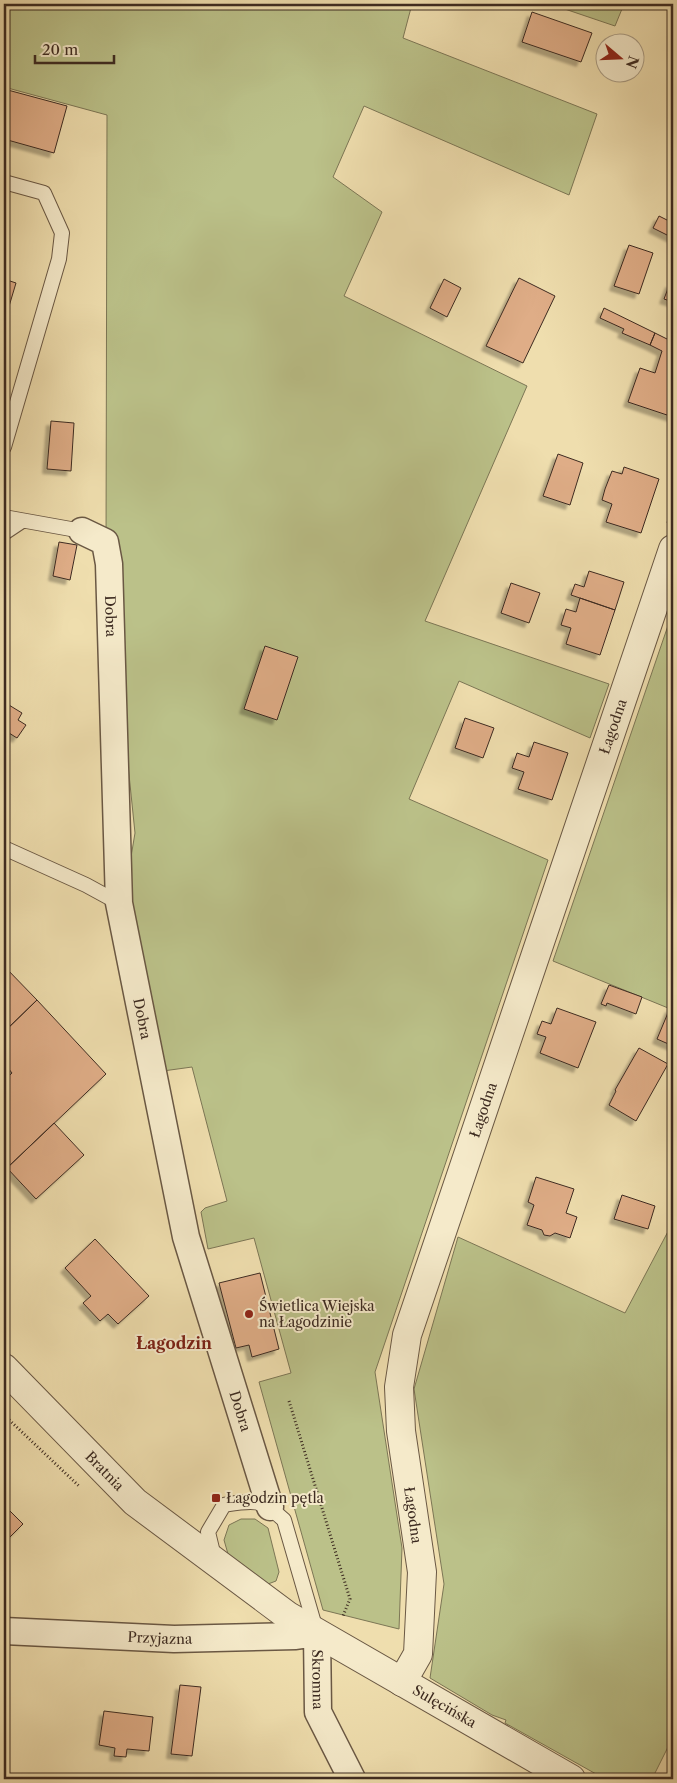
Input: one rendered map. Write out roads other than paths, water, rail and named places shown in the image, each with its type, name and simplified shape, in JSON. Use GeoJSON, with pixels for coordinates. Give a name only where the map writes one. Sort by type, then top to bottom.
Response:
{"type":"FeatureCollection","features":[{"type":"Feature","properties":{"kind":"street","name":"Dobra"},"geometry":{"type":"LineString","coordinates":[[82,531],[105,542],[109,564],[119,904],[186,1237],[270,1507]]}},
{"type":"Feature","properties":{"kind":"street","name":"Łagodna"},"geometry":{"type":"LineString","coordinates":[[402,1682],[418,1654],[422,1594],[422,1572],[401,1431],[399,1387],[407,1335],[673,548]]}},
{"type":"Feature","properties":{"kind":"street","name":"Bratnia"},"geometry":{"type":"LineString","coordinates":[[4,1368],[135,1502],[288,1616],[325,1638]]}},
{"type":"Feature","properties":{"kind":"street","name":"Przyjazna"},"geometry":{"type":"LineString","coordinates":[[4,1631],[174,1639],[296,1636],[325,1638]]}},
{"type":"Feature","properties":{"kind":"street","name":"Sulęcińska"},"geometry":{"type":"LineString","coordinates":[[325,1638],[571,1779]]}},
{"type":"Feature","properties":{"kind":"street","name":"Skromna"},"geometry":{"type":"LineString","coordinates":[[325,1638],[318,1712],[347,1777]]}},
{"type":"Feature","properties":{"kind":"lane"},"geometry":{"type":"LineString","coordinates":[[4,182],[44,193],[62,233],[59,260],[4,447]]}},
{"type":"Feature","properties":{"kind":"lane"},"geometry":{"type":"LineString","coordinates":[[4,517],[82,531]]}},
{"type":"Feature","properties":{"kind":"lane"},"geometry":{"type":"LineString","coordinates":[[4,533],[22,520]]}},
{"type":"Feature","properties":{"kind":"lane"},"geometry":{"type":"LineString","coordinates":[[4,848],[86,885],[119,904]]}},
{"type":"Feature","properties":{"kind":"lane"},"geometry":{"type":"LineString","coordinates":[[215,1561],[208,1532],[224,1505],[252,1500],[270,1507],[284,1520],[325,1638]]}},
{"type":"Feature","properties":{"kind":"place","name":"Świetlica Wiejska na Łagodzinie"},"geometry":{"type":"Point","coordinates":[249,1314]}},
{"type":"Feature","properties":{"kind":"place","name":"Łagodzin pętla"},"geometry":{"type":"Point","coordinates":[216,1498]}},
{"type":"Feature","properties":{"kind":"district","name":"Łagodzin"},"geometry":{"type":"Point","coordinates":[174,1343]}}]}
